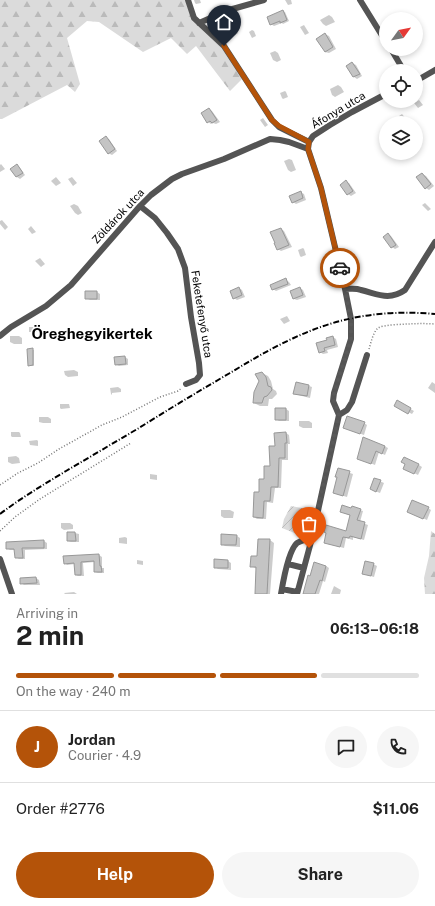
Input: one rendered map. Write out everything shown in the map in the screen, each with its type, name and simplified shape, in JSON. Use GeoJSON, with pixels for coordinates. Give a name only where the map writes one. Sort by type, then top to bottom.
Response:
{"type":"FeatureCollection","features":[{"type":"Feature","properties":{"kind":"street"},"geometry":{"type":"LineString","coordinates":[[188,0],[194,18],[224,46],[272,120],[279,126],[309,142]]}},
{"type":"Feature","properties":{"kind":"street"},"geometry":{"type":"LineString","coordinates":[[199,23],[229,10],[264,0]]}},
{"type":"Feature","properties":{"kind":"street"},"geometry":{"type":"LineString","coordinates":[[360,0],[379,31]]}},
{"type":"Feature","properties":{"kind":"street"},"geometry":{"type":"LineString","coordinates":[[423,77],[435,70]]}},
{"type":"Feature","properties":{"kind":"street","name":"Áfonya utca"},"geometry":{"type":"LineString","coordinates":[[308,149],[309,142],[313,136],[379,98]]}},
{"type":"Feature","properties":{"kind":"street","name":"Zöldárok utca"},"geometry":{"type":"LineString","coordinates":[[0,336],[11,326],[55,300],[71,285],[140,206],[151,195],[172,179],[270,139],[289,142],[308,149]]}},
{"type":"Feature","properties":{"kind":"street"},"geometry":{"type":"LineString","coordinates":[[308,149],[321,188],[345,289],[351,319],[351,339],[334,393],[334,401],[339,415],[312,538],[304,568],[297,593],[282,591],[291,552],[296,544],[303,540],[312,538]]}},
{"type":"Feature","properties":{"kind":"street","name":"Feketefenyő utca"},"geometry":{"type":"LineString","coordinates":[[140,206],[155,218],[167,232],[178,250],[185,268],[200,375],[196,380],[186,384]]}},
{"type":"Feature","properties":{"kind":"street"},"geometry":{"type":"LineString","coordinates":[[345,289],[354,288],[384,296],[400,294],[405,290],[435,242]]}},
{"type":"Feature","properties":{"kind":"street"},"geometry":{"type":"LineString","coordinates":[[339,415],[347,410],[352,402],[367,355]]}},
{"type":"Feature","properties":{"kind":"street"},"geometry":{"type":"LineString","coordinates":[[0,559],[12,594]]}},
{"type":"Feature","properties":{"kind":"street"},"geometry":{"type":"LineString","coordinates":[[288,564],[304,568]]}},
{"type":"Feature","properties":{"kind":"path"},"geometry":{"type":"LineString","coordinates":[[367,355],[374,333],[382,326],[416,323],[435,324]]}},
{"type":"Feature","properties":{"kind":"path"},"geometry":{"type":"LineString","coordinates":[[0,485],[18,473],[38,463],[59,449],[102,425],[122,418],[160,397],[178,392],[186,384]]}},
{"type":"Feature","properties":{"kind":"path"},"geometry":{"type":"LineString","coordinates":[[0,532],[15,517],[29,507],[131,443]]}},
{"type":"Feature","properties":{"kind":"green space"},"geometry":{"type":"Polygon","coordinates":[[[0,0],[186,0],[192,19],[223,48],[242,79],[230,91],[196,46],[187,54],[171,38],[143,52],[99,22],[87,21],[67,38],[80,84],[75,92],[67,85],[0,119],[0,0]]]}},
{"type":"Feature","properties":{"kind":"green space"},"geometry":{"type":"Polygon","coordinates":[[[291,506],[312,510],[315,513],[309,536],[302,536],[282,528],[284,519],[291,506]]]}},
{"type":"Feature","properties":{"kind":"green space"},"geometry":{"type":"Polygon","coordinates":[[[431,531],[435,534],[435,594],[425,594],[424,578],[429,556],[431,531]]]}},
{"type":"Feature","properties":{"kind":"building"},"geometry":{"type":"Polygon","coordinates":[[[283,10],[287,20],[270,25],[267,17],[283,10]]]}},
{"type":"Feature","properties":{"kind":"building"},"geometry":{"type":"Polygon","coordinates":[[[325,33],[333,47],[325,52],[316,39],[325,33]]]}},
{"type":"Feature","properties":{"kind":"building"},"geometry":{"type":"Polygon","coordinates":[[[352,62],[360,74],[353,77],[346,66],[352,62]]]}},
{"type":"Feature","properties":{"kind":"building"},"geometry":{"type":"Polygon","coordinates":[[[209,108],[217,120],[212,123],[210,121],[207,123],[201,113],[209,108]]]}},
{"type":"Feature","properties":{"kind":"building"},"geometry":{"type":"Polygon","coordinates":[[[106,136],[115,149],[108,154],[99,141],[106,136]]]}},
{"type":"Feature","properties":{"kind":"building"},"geometry":{"type":"Polygon","coordinates":[[[17,164],[23,173],[16,177],[10,169],[17,164]]]}},
{"type":"Feature","properties":{"kind":"building"},"geometry":{"type":"Polygon","coordinates":[[[422,173],[431,184],[425,189],[416,177],[422,173]]]}},
{"type":"Feature","properties":{"kind":"building"},"geometry":{"type":"Polygon","coordinates":[[[346,180],[353,191],[347,195],[340,185],[346,180]]]}},
{"type":"Feature","properties":{"kind":"building"},"geometry":{"type":"Polygon","coordinates":[[[301,191],[303,198],[292,203],[289,196],[301,191]]]}},
{"type":"Feature","properties":{"kind":"building"},"geometry":{"type":"Polygon","coordinates":[[[281,228],[289,245],[277,250],[270,232],[281,228]]]}},
{"type":"Feature","properties":{"kind":"building"},"geometry":{"type":"Polygon","coordinates":[[[388,233],[396,245],[391,248],[383,237],[388,233]]]}},
{"type":"Feature","properties":{"kind":"building"},"geometry":{"type":"Polygon","coordinates":[[[286,278],[288,284],[272,290],[270,285],[286,278]]]}},
{"type":"Feature","properties":{"kind":"building"},"geometry":{"type":"Polygon","coordinates":[[[239,287],[242,295],[233,299],[230,291],[239,287]]]}},
{"type":"Feature","properties":{"kind":"building"},"geometry":{"type":"Polygon","coordinates":[[[300,287],[303,295],[293,299],[290,291],[300,287]]]}},
{"type":"Feature","properties":{"kind":"building"},"geometry":{"type":"Polygon","coordinates":[[[85,291],[97,291],[97,299],[85,299],[85,291]]]}},
{"type":"Feature","properties":{"kind":"building"},"geometry":{"type":"Polygon","coordinates":[[[333,336],[335,345],[324,348],[325,351],[319,353],[316,343],[327,340],[326,338],[333,336]]]}},
{"type":"Feature","properties":{"kind":"building"},"geometry":{"type":"Polygon","coordinates":[[[33,348],[33,365],[28,366],[27,349],[33,348]]]}},
{"type":"Feature","properties":{"kind":"building"},"geometry":{"type":"Polygon","coordinates":[[[125,356],[126,364],[115,365],[114,357],[125,356]]]}},
{"type":"Feature","properties":{"kind":"building"},"geometry":{"type":"Polygon","coordinates":[[[262,372],[266,377],[268,386],[271,387],[272,390],[267,396],[264,397],[262,403],[253,403],[254,392],[259,381],[255,374],[262,372]]]}},
{"type":"Feature","properties":{"kind":"building"},"geometry":{"type":"Polygon","coordinates":[[[296,382],[309,385],[307,396],[293,394],[296,382]]]}},
{"type":"Feature","properties":{"kind":"building"},"geometry":{"type":"Polygon","coordinates":[[[397,400],[411,408],[408,414],[394,406],[397,400]]]}},
{"type":"Feature","properties":{"kind":"building"},"geometry":{"type":"Polygon","coordinates":[[[275,408],[286,408],[286,420],[275,420],[275,408]]]}},
{"type":"Feature","properties":{"kind":"building"},"geometry":{"type":"Polygon","coordinates":[[[347,416],[365,422],[360,434],[343,428],[347,416]]]}},
{"type":"Feature","properties":{"kind":"building"},"geometry":{"type":"Polygon","coordinates":[[[286,432],[287,443],[285,443],[285,458],[279,458],[278,487],[271,487],[270,501],[264,501],[263,518],[253,517],[254,492],[259,492],[259,479],[264,479],[264,466],[270,466],[269,446],[275,446],[274,433],[286,432]]]}},
{"type":"Feature","properties":{"kind":"building"},"geometry":{"type":"Polygon","coordinates":[[[363,437],[385,446],[382,454],[376,451],[371,464],[357,459],[363,437]]]}},
{"type":"Feature","properties":{"kind":"building"},"geometry":{"type":"Polygon","coordinates":[[[404,457],[419,464],[414,474],[403,469],[405,464],[401,462],[404,457]]]}},
{"type":"Feature","properties":{"kind":"building"},"geometry":{"type":"Polygon","coordinates":[[[338,468],[350,471],[343,496],[333,493],[338,468]]]}},
{"type":"Feature","properties":{"kind":"building"},"geometry":{"type":"Polygon","coordinates":[[[374,478],[381,480],[376,492],[370,489],[374,478]]]}},
{"type":"Feature","properties":{"kind":"building"},"geometry":{"type":"Polygon","coordinates":[[[412,500],[429,507],[423,519],[407,512],[412,500]]]}},
{"type":"Feature","properties":{"kind":"building"},"geometry":{"type":"Polygon","coordinates":[[[342,505],[361,509],[357,520],[365,522],[361,539],[350,536],[349,538],[343,537],[340,547],[324,543],[326,533],[324,532],[326,525],[346,531],[350,515],[340,512],[342,505]]]}},
{"type":"Feature","properties":{"kind":"building"},"geometry":{"type":"Polygon","coordinates":[[[67,532],[75,532],[76,541],[67,541],[67,532]]]}},
{"type":"Feature","properties":{"kind":"building"},"geometry":{"type":"Polygon","coordinates":[[[221,534],[237,535],[236,545],[221,545],[221,534]]]}},
{"type":"Feature","properties":{"kind":"building"},"geometry":{"type":"Polygon","coordinates":[[[258,539],[270,539],[267,594],[255,594],[256,567],[250,567],[251,556],[257,556],[258,539]]]}},
{"type":"Feature","properties":{"kind":"building"},"geometry":{"type":"Polygon","coordinates":[[[44,540],[44,548],[22,548],[23,558],[15,558],[14,549],[6,549],[6,542],[44,540]]]}},
{"type":"Feature","properties":{"kind":"building"},"geometry":{"type":"Polygon","coordinates":[[[99,554],[102,572],[94,572],[94,561],[81,562],[81,575],[75,575],[74,563],[64,564],[63,556],[99,554]]]}},
{"type":"Feature","properties":{"kind":"building"},"geometry":{"type":"Polygon","coordinates":[[[214,559],[228,560],[228,568],[214,568],[214,559]]]}},
{"type":"Feature","properties":{"kind":"building"},"geometry":{"type":"Polygon","coordinates":[[[365,561],[374,563],[371,576],[362,574],[365,561]]]}},
{"type":"Feature","properties":{"kind":"building"},"geometry":{"type":"Polygon","coordinates":[[[314,562],[326,566],[322,581],[320,580],[315,594],[303,594],[308,575],[310,576],[314,562]]]}},
{"type":"Feature","properties":{"kind":"building"},"geometry":{"type":"Polygon","coordinates":[[[36,577],[37,583],[20,584],[20,578],[36,577]]]}},
{"type":"Feature","properties":{"kind":"railway"},"geometry":{"type":"LineString","coordinates":[[0,514],[16,502],[195,393],[293,338],[319,327],[358,317],[396,313],[435,314]]}},
{"type":"Feature","properties":{"kind":"way so far"},"geometry":{"type":"LineString","coordinates":[[309,548],[339,415],[334,401],[334,393],[351,339],[351,319],[340,268]]}},
{"type":"Feature","properties":{"kind":"district","name":"Öreghegyikertek"},"geometry":{"type":"Point","coordinates":[92,333]}},
{"type":"Feature","properties":{"kind":"route"},"geometry":{"type":"LineString","coordinates":[[224,46],[272,120],[279,126],[309,142],[308,149],[321,188],[340,268]]}}]}
